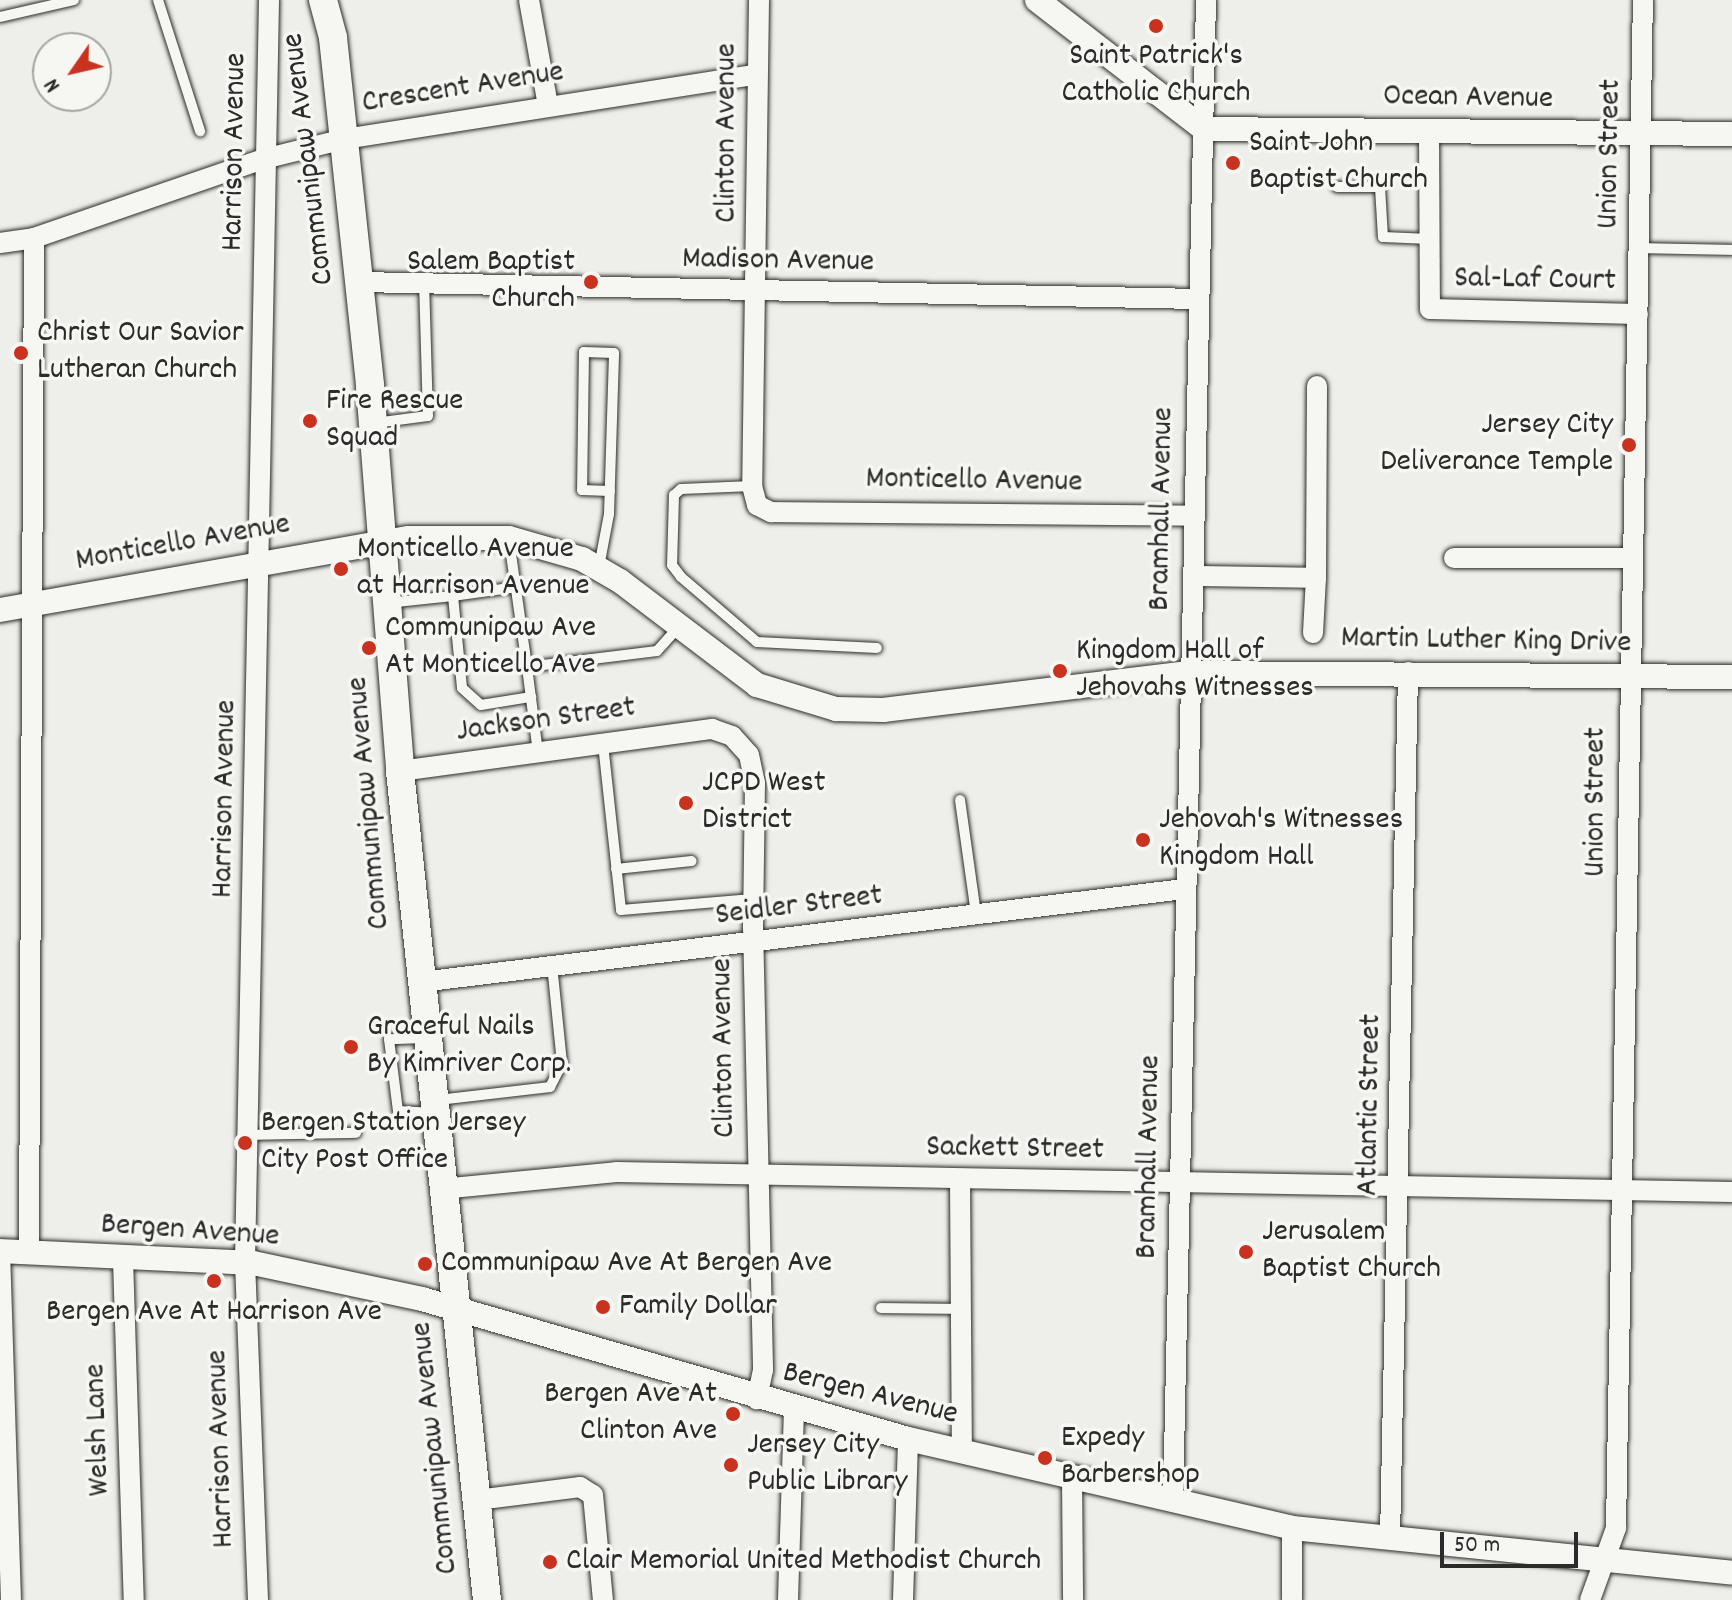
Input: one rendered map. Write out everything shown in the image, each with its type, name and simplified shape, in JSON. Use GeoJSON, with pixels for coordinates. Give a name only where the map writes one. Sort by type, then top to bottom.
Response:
{"type":"FeatureCollection","features":[{"type":"Feature","properties":{"kind":"main road","name":"Communipaw Avenue"},"geometry":{"type":"LineString","coordinates":[[323,0],[333,38],[359,282],[373,423],[378,544],[400,771],[441,1189],[487,1600]]}},
{"type":"Feature","properties":{"kind":"street","name":"Harrison Avenue"},"geometry":{"type":"LineString","coordinates":[[258,1600],[245,1262],[261,560],[264,159],[269,0]]}},
{"type":"Feature","properties":{"kind":"street"},"geometry":{"type":"LineString","coordinates":[[529,0],[548,106]]}},
{"type":"Feature","properties":{"kind":"street","name":"Clinton Avenue"},"geometry":{"type":"LineString","coordinates":[[754,496],[759,0]]}},
{"type":"Feature","properties":{"kind":"street"},"geometry":{"type":"LineString","coordinates":[[1037,0],[1204,129]]}},
{"type":"Feature","properties":{"kind":"street","name":"Bramhall Avenue"},"geometry":{"type":"LineString","coordinates":[[1173,1500],[1184,889],[1194,576],[1192,516],[1206,0]]}},
{"type":"Feature","properties":{"kind":"street","name":"Union Street"},"geometry":{"type":"LineString","coordinates":[[1590,1600],[1607,1564],[1616,1528],[1628,675],[1640,248],[1643,0]]}},
{"type":"Feature","properties":{"kind":"street","name":"Crescent Avenue"},"geometry":{"type":"LineString","coordinates":[[0,243],[34,238],[264,159],[344,139],[757,74]]}},
{"type":"Feature","properties":{"kind":"street","name":"Ocean Avenue"},"geometry":{"type":"LineString","coordinates":[[1204,129],[1732,134]]}},
{"type":"Feature","properties":{"kind":"street"},"geometry":{"type":"LineString","coordinates":[[1429,131],[1430,239]]}},
{"type":"Feature","properties":{"kind":"street"},"geometry":{"type":"LineString","coordinates":[[29,1252],[35,603],[34,238]]}},
{"type":"Feature","properties":{"kind":"street","name":"Sal-Laf Court"},"geometry":{"type":"LineString","coordinates":[[1430,239],[1430,309],[1638,314]]}},
{"type":"Feature","properties":{"kind":"street","name":"Madison Avenue"},"geometry":{"type":"LineString","coordinates":[[359,282],[1197,299]]}},
{"type":"Feature","properties":{"kind":"street"},"geometry":{"type":"LineString","coordinates":[[1313,633],[1317,386]]}},
{"type":"Feature","properties":{"kind":"street","name":"Monticello Avenue"},"geometry":{"type":"LineString","coordinates":[[754,496],[771,512],[1192,516]]}},
{"type":"Feature","properties":{"kind":"street","name":"Martin Luther King Drive"},"geometry":{"type":"LineString","coordinates":[[378,544],[409,538],[509,538],[555,549],[599,569],[757,685],[836,709],[883,710],[1189,673],[1408,672],[1732,677]]}},
{"type":"Feature","properties":{"kind":"street","name":"Monticello Avenue"},"geometry":{"type":"LineString","coordinates":[[0,610],[261,560],[378,544]]}},
{"type":"Feature","properties":{"kind":"street"},"geometry":{"type":"LineString","coordinates":[[1454,558],[1631,558]]}},
{"type":"Feature","properties":{"kind":"street"},"geometry":{"type":"LineString","coordinates":[[1194,576],[1316,578]]}},
{"type":"Feature","properties":{"kind":"street","name":"Atlantic Street"},"geometry":{"type":"LineString","coordinates":[[1390,1539],[1400,1186],[1408,672]]}},
{"type":"Feature","properties":{"kind":"street","name":"Clinton Avenue"},"geometry":{"type":"LineString","coordinates":[[700,730],[732,736],[749,755],[754,770],[753,943],[763,1370],[757,1399]]}},
{"type":"Feature","properties":{"kind":"street","name":"Jackson Street"},"geometry":{"type":"LineString","coordinates":[[400,771],[700,730]]}},
{"type":"Feature","properties":{"kind":"street","name":"Seidler Street"},"geometry":{"type":"LineString","coordinates":[[421,982],[1184,889]]}},
{"type":"Feature","properties":{"kind":"street","name":"Sackett Street"},"geometry":{"type":"LineString","coordinates":[[441,1189],[616,1172],[757,1177],[1732,1192]]}},
{"type":"Feature","properties":{"kind":"street"},"geometry":{"type":"LineString","coordinates":[[960,1180],[962,1451]]}},
{"type":"Feature","properties":{"kind":"street"},"geometry":{"type":"LineString","coordinates":[[0,1251],[2,1391],[11,1600]]}},
{"type":"Feature","properties":{"kind":"street","name":"Bergen Avenue"},"geometry":{"type":"LineString","coordinates":[[0,1251],[123,1259],[245,1262],[454,1310],[757,1399],[908,1439],[1292,1528],[1607,1564],[1732,1573]]}},
{"type":"Feature","properties":{"kind":"street","name":"Welsh Lane"},"geometry":{"type":"LineString","coordinates":[[123,1259],[134,1600]]}},
{"type":"Feature","properties":{"kind":"street"},"geometry":{"type":"LineString","coordinates":[[788,1600],[794,1409]]}},
{"type":"Feature","properties":{"kind":"street"},"geometry":{"type":"LineString","coordinates":[[903,1600],[908,1439]]}},
{"type":"Feature","properties":{"kind":"street"},"geometry":{"type":"LineString","coordinates":[[1072,1476],[1073,1600]]}},
{"type":"Feature","properties":{"kind":"street"},"geometry":{"type":"LineString","coordinates":[[477,1500],[580,1487],[593,1495],[603,1600]]}},
{"type":"Feature","properties":{"kind":"street"},"geometry":{"type":"LineString","coordinates":[[1292,1528],[1292,1600]]}},
{"type":"Feature","properties":{"kind":"lane"},"geometry":{"type":"LineString","coordinates":[[0,17],[74,0]]}},
{"type":"Feature","properties":{"kind":"lane"},"geometry":{"type":"LineString","coordinates":[[158,0],[200,131]]}},
{"type":"Feature","properties":{"kind":"lane"},"geometry":{"type":"LineString","coordinates":[[1337,187],[1380,187],[1383,237],[1430,239]]}},
{"type":"Feature","properties":{"kind":"lane"},"geometry":{"type":"LineString","coordinates":[[1640,248],[1732,250]]}},
{"type":"Feature","properties":{"kind":"lane"},"geometry":{"type":"LineString","coordinates":[[373,423],[428,416],[424,284]]}},
{"type":"Feature","properties":{"kind":"lane"},"geometry":{"type":"LineString","coordinates":[[599,569],[610,491],[614,353],[584,352],[582,490],[610,491]]}},
{"type":"Feature","properties":{"kind":"lane"},"geometry":{"type":"LineString","coordinates":[[754,496],[681,489],[674,495],[672,565],[681,577],[757,642],[877,648]]}},
{"type":"Feature","properties":{"kind":"lane"},"geometry":{"type":"LineString","coordinates":[[509,538],[538,753]]}},
{"type":"Feature","properties":{"kind":"lane"},"geometry":{"type":"LineString","coordinates":[[385,603],[517,587]]}},
{"type":"Feature","properties":{"kind":"lane"},"geometry":{"type":"LineString","coordinates":[[453,596],[462,688],[472,701],[481,705],[531,697]]}},
{"type":"Feature","properties":{"kind":"lane"},"geometry":{"type":"LineString","coordinates":[[527,667],[657,651],[678,628]]}},
{"type":"Feature","properties":{"kind":"lane"},"geometry":{"type":"LineString","coordinates":[[603,744],[621,910],[753,899]]}},
{"type":"Feature","properties":{"kind":"lane"},"geometry":{"type":"LineString","coordinates":[[960,800],[976,914]]}},
{"type":"Feature","properties":{"kind":"lane"},"geometry":{"type":"LineString","coordinates":[[616,869],[692,861]]}},
{"type":"Feature","properties":{"kind":"lane"},"geometry":{"type":"LineString","coordinates":[[427,1038],[389,1039],[398,1111],[550,1087],[562,1063],[552,965]]}},
{"type":"Feature","properties":{"kind":"lane"},"geometry":{"type":"LineString","coordinates":[[248,1135],[356,1133]]}},
{"type":"Feature","properties":{"kind":"lane"},"geometry":{"type":"LineString","coordinates":[[881,1308],[962,1309]]}},
{"type":"Feature","properties":{"kind":"place","name":"Saint Patrick's Catholic Church"},"geometry":{"type":"Point","coordinates":[1156,26]}},
{"type":"Feature","properties":{"kind":"place","name":"Saint John Baptist Church"},"geometry":{"type":"Point","coordinates":[1233,163]}},
{"type":"Feature","properties":{"kind":"place","name":"Salem Baptist Church"},"geometry":{"type":"Point","coordinates":[591,282]}},
{"type":"Feature","properties":{"kind":"place","name":"Christ Our Savior Lutheran Church"},"geometry":{"type":"Point","coordinates":[21,353]}},
{"type":"Feature","properties":{"kind":"place","name":"Fire Rescue Squad"},"geometry":{"type":"Point","coordinates":[310,421]}},
{"type":"Feature","properties":{"kind":"place","name":"Jersey City Deliverance Temple"},"geometry":{"type":"Point","coordinates":[1629,445]}},
{"type":"Feature","properties":{"kind":"place","name":"Monticello Avenue at Harrison Avenue"},"geometry":{"type":"Point","coordinates":[341,569]}},
{"type":"Feature","properties":{"kind":"place","name":"Communipaw Ave At Monticello Ave"},"geometry":{"type":"Point","coordinates":[369,648]}},
{"type":"Feature","properties":{"kind":"place","name":"Kingdom Hall of Jehovahs Witnesses"},"geometry":{"type":"Point","coordinates":[1060,671]}},
{"type":"Feature","properties":{"kind":"place","name":"JCPD West District"},"geometry":{"type":"Point","coordinates":[686,803]}},
{"type":"Feature","properties":{"kind":"place","name":"Jehovah's Witnesses Kingdom Hall"},"geometry":{"type":"Point","coordinates":[1143,840]}},
{"type":"Feature","properties":{"kind":"place","name":"Graceful Nails By Kimriver Corp."},"geometry":{"type":"Point","coordinates":[351,1047]}},
{"type":"Feature","properties":{"kind":"place","name":"Bergen Station Jersey City Post Office"},"geometry":{"type":"Point","coordinates":[245,1143]}},
{"type":"Feature","properties":{"kind":"place","name":"Jerusalem Baptist Church"},"geometry":{"type":"Point","coordinates":[1246,1252]}},
{"type":"Feature","properties":{"kind":"place","name":"Communipaw Ave At Bergen Ave"},"geometry":{"type":"Point","coordinates":[425,1264]}},
{"type":"Feature","properties":{"kind":"place","name":"Bergen Ave At Harrison Ave"},"geometry":{"type":"Point","coordinates":[214,1281]}},
{"type":"Feature","properties":{"kind":"place","name":"Family Dollar"},"geometry":{"type":"Point","coordinates":[603,1307]}},
{"type":"Feature","properties":{"kind":"place","name":"Bergen Ave At Clinton Ave"},"geometry":{"type":"Point","coordinates":[733,1414]}},
{"type":"Feature","properties":{"kind":"place","name":"Expedy Barbershop"},"geometry":{"type":"Point","coordinates":[1045,1458]}},
{"type":"Feature","properties":{"kind":"place","name":"Jersey City Public Library"},"geometry":{"type":"Point","coordinates":[731,1465]}},
{"type":"Feature","properties":{"kind":"place","name":"Clair Memorial United Methodist Church"},"geometry":{"type":"Point","coordinates":[550,1562]}}]}
